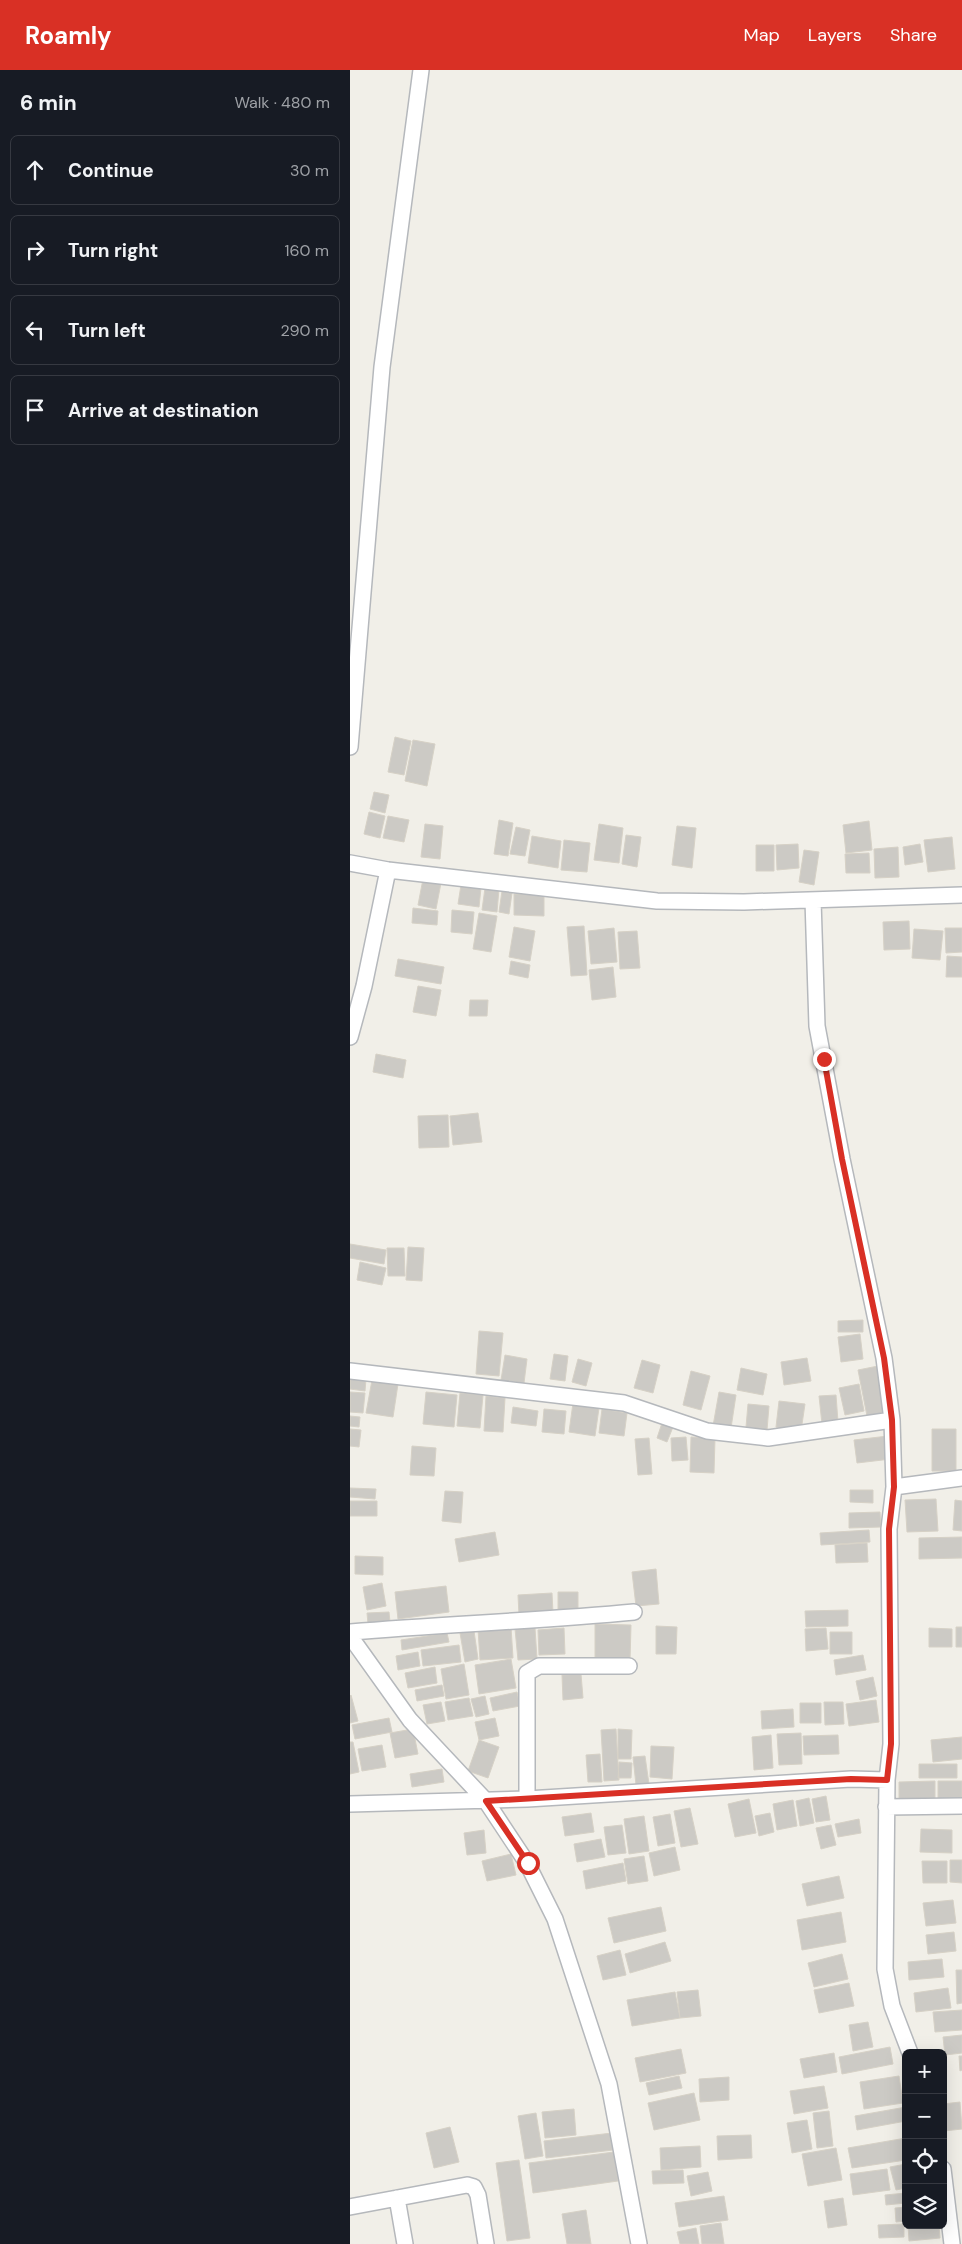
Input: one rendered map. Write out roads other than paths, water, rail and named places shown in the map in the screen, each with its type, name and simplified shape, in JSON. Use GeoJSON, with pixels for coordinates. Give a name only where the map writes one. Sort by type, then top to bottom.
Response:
{"type":"FeatureCollection","features":[{"type":"Feature","properties":{"kind":"street"},"geometry":{"type":"LineString","coordinates":[[350,747],[382,368],[421,70]]}},
{"type":"Feature","properties":{"kind":"street"},"geometry":{"type":"LineString","coordinates":[[350,863],[388,870],[657,900],[813,900],[962,895]]}},
{"type":"Feature","properties":{"kind":"street"},"geometry":{"type":"LineString","coordinates":[[350,1037],[364,986],[388,870]]}},
{"type":"Feature","properties":{"kind":"street"},"geometry":{"type":"LineString","coordinates":[[813,900],[817,1026],[842,1159],[884,1358],[892,1420],[894,1487],[889,1529],[891,1744],[886,1807],[885,1969],[892,2006],[908,2049]]}},
{"type":"Feature","properties":{"kind":"street"},"geometry":{"type":"LineString","coordinates":[[350,1371],[624,1403],[707,1431],[768,1438],[892,1420]]}},
{"type":"Feature","properties":{"kind":"street"},"geometry":{"type":"LineString","coordinates":[[894,1487],[962,1478]]}},
{"type":"Feature","properties":{"kind":"street"},"geometry":{"type":"LineString","coordinates":[[634,1612],[559,1619],[448,1624],[350,1634],[410,1720],[486,1801],[528,1863],[554,1919],[609,2084],[639,2244]]}},
{"type":"Feature","properties":{"kind":"street"},"geometry":{"type":"LineString","coordinates":[[527,1799],[527,1673],[531,1669],[540,1666],[629,1666]]}},
{"type":"Feature","properties":{"kind":"street"},"geometry":{"type":"LineString","coordinates":[[350,1804],[486,1801],[851,1779],[887,1780]]}},
{"type":"Feature","properties":{"kind":"street"},"geometry":{"type":"LineString","coordinates":[[886,1807],[962,1806]]}},
{"type":"Feature","properties":{"kind":"street"},"geometry":{"type":"LineString","coordinates":[[945,2184],[952,2244]]}},
{"type":"Feature","properties":{"kind":"street"},"geometry":{"type":"LineString","coordinates":[[350,2208],[467,2185],[474,2187],[478,2195],[486,2244]]}},
{"type":"Feature","properties":{"kind":"street"},"geometry":{"type":"LineString","coordinates":[[397,2198],[404,2244]]}}]}
